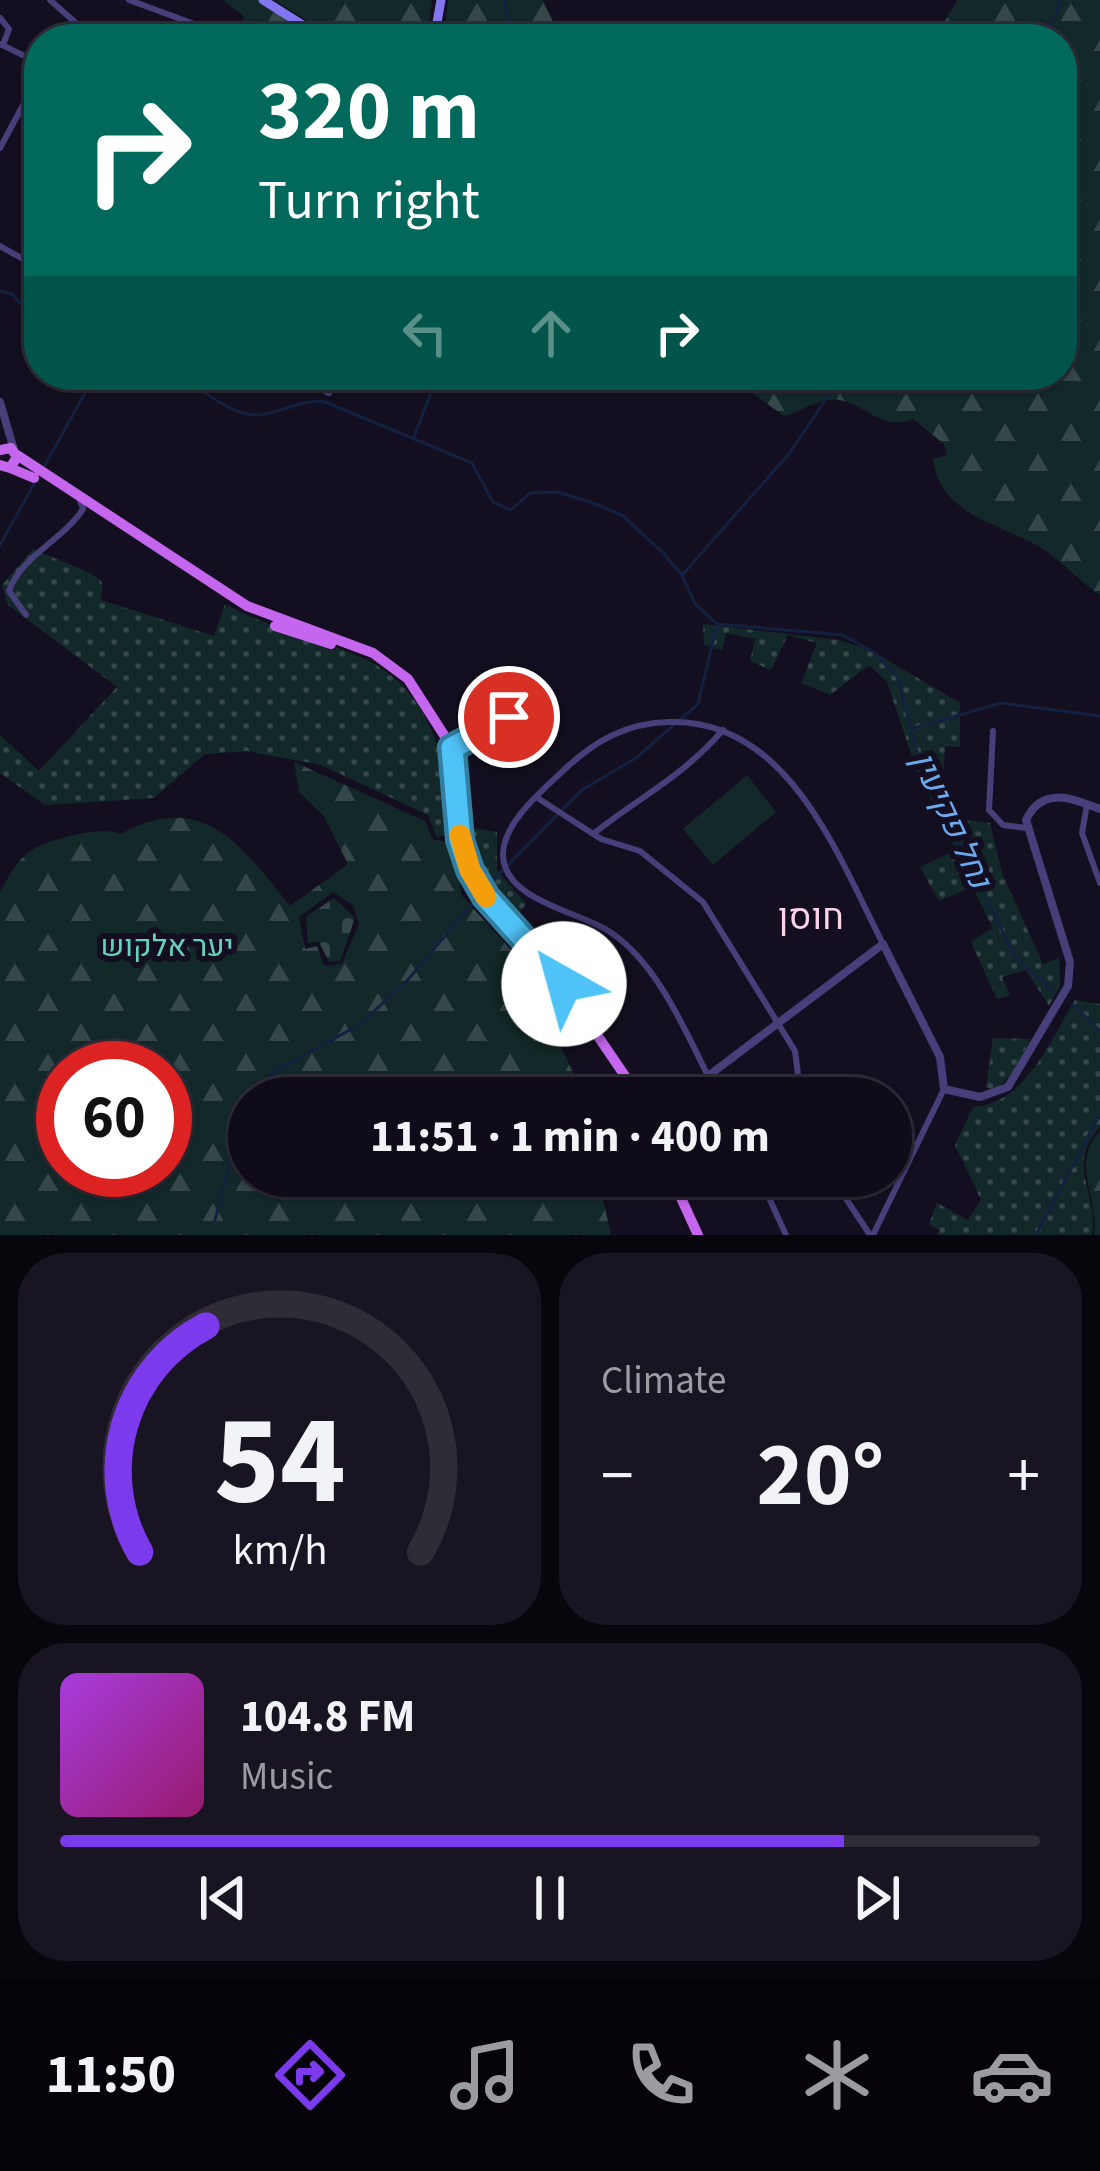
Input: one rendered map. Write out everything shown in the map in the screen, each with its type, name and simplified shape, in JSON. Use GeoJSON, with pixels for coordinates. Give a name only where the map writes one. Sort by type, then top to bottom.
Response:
{"type":"FeatureCollection","features":[{"type":"Feature","properties":{"kind":"main road"},"geometry":{"type":"LineString","coordinates":[[263,0],[301,24]]}},
{"type":"Feature","properties":{"kind":"main road"},"geometry":{"type":"LineString","coordinates":[[622,1077],[536,955],[471,883],[456,841],[448,752],[410,690],[362,655],[239,609],[80,503],[8,451],[5,466],[80,503],[247,606],[382,658],[426,700],[452,748],[460,840],[474,879],[542,954],[623,1077]]}},
{"type":"Feature","properties":{"kind":"main road"},"geometry":{"type":"LineString","coordinates":[[683,1197],[700,1235]]}},
{"type":"Feature","properties":{"kind":"street"},"geometry":{"type":"LineString","coordinates":[[50,0],[77,24]]}},
{"type":"Feature","properties":{"kind":"street"},"geometry":{"type":"LineString","coordinates":[[129,0],[195,24]]}},
{"type":"Feature","properties":{"kind":"street"},"geometry":{"type":"LineString","coordinates":[[0,18],[9,29],[2,45]]}},
{"type":"Feature","properties":{"kind":"street"},"geometry":{"type":"LineString","coordinates":[[0,148],[24,102]]}},
{"type":"Feature","properties":{"kind":"street"},"geometry":{"type":"LineString","coordinates":[[324,390],[329,393]]}},
{"type":"Feature","properties":{"kind":"street"},"geometry":{"type":"LineString","coordinates":[[0,402],[8,451]]}},
{"type":"Feature","properties":{"kind":"street"},"geometry":{"type":"LineString","coordinates":[[26,615],[9,591],[15,575],[80,503]]}},
{"type":"Feature","properties":{"kind":"street"},"geometry":{"type":"LineString","coordinates":[[452,748],[502,718],[513,719],[530,739]]}},
{"type":"Feature","properties":{"kind":"street"},"geometry":{"type":"LineString","coordinates":[[846,1197],[872,1235],[944,1089],[940,1057],[883,944],[816,813],[780,769],[723,730],[686,721],[640,722],[593,745],[536,796],[509,832],[503,857],[512,879],[536,897],[623,940],[658,988],[708,1076],[883,944]]}},
{"type":"Feature","properties":{"kind":"street"},"geometry":{"type":"LineString","coordinates":[[593,834],[640,796],[680,777],[723,730]]}},
{"type":"Feature","properties":{"kind":"street"},"geometry":{"type":"LineString","coordinates":[[992,731],[989,810],[1003,825],[1026,828]]}},
{"type":"Feature","properties":{"kind":"street"},"geometry":{"type":"LineString","coordinates":[[536,796],[593,834],[640,850],[703,902],[796,1051],[799,1077]]}},
{"type":"Feature","properties":{"kind":"street"},"geometry":{"type":"LineString","coordinates":[[944,1089],[980,1097],[1008,1087],[1068,986],[1068,952],[1026,828],[1030,812],[1045,798],[1100,809]]}},
{"type":"Feature","properties":{"kind":"street"},"geometry":{"type":"LineString","coordinates":[[1087,804],[1082,833],[1100,883]]}},
{"type":"Feature","properties":{"kind":"street"},"geometry":{"type":"LineString","coordinates":[[769,1197],[786,1235]]}},
{"type":"Feature","properties":{"kind":"green space"},"geometry":{"type":"Polygon","coordinates":[[[222,0],[259,0],[295,24],[268,24],[258,19],[256,24],[241,24],[244,16],[222,0]]]}},
{"type":"Feature","properties":{"kind":"green space"},"geometry":{"type":"Polygon","coordinates":[[[274,0],[432,0],[429,24],[313,24],[274,0]]]}},
{"type":"Feature","properties":{"kind":"green space"},"geometry":{"type":"Polygon","coordinates":[[[448,0],[543,0],[554,24],[446,24],[448,0]]]}},
{"type":"Feature","properties":{"kind":"green space"},"geometry":{"type":"Polygon","coordinates":[[[957,0],[1100,0],[1100,595],[1040,547],[959,505],[938,478],[933,459],[947,455],[944,444],[913,419],[893,422],[840,400],[818,402],[784,416],[748,390],[1077,390],[1077,24],[943,24],[957,0]]]}},
{"type":"Feature","properties":{"kind":"green space"},"geometry":{"type":"Polygon","coordinates":[[[33,549],[97,578],[102,582],[101,600],[214,636],[225,604],[365,659],[388,673],[407,690],[433,733],[446,783],[449,835],[437,837],[428,815],[321,765],[246,751],[205,754],[154,798],[45,805],[0,773],[0,735],[39,771],[117,687],[8,605],[2,585],[33,549]]]}},
{"type":"Feature","properties":{"kind":"green space"},"geometry":{"type":"Polygon","coordinates":[[[703,624],[839,640],[872,651],[960,703],[960,747],[945,746],[943,783],[959,819],[990,823],[1002,873],[1043,964],[1059,958],[1060,986],[1049,1006],[1026,970],[1002,977],[1010,996],[997,999],[971,942],[993,928],[972,887],[939,901],[920,867],[956,850],[917,771],[887,682],[869,665],[830,695],[801,683],[817,643],[788,635],[771,670],[750,661],[755,639],[726,633],[722,650],[704,645],[703,624]]]}},
{"type":"Feature","properties":{"kind":"green space","name":"יער אלקוש"},"geometry":{"type":"Polygon","coordinates":[[[294,762],[425,821],[433,840],[451,842],[462,896],[521,961],[528,1010],[559,1043],[575,1077],[228,1077],[228,1197],[603,1197],[611,1235],[0,1235],[0,892],[20,860],[37,847],[88,832],[121,834],[150,822],[198,821],[238,846],[290,906],[348,864],[324,816],[299,792],[294,762]],[[333,892],[299,917],[305,949],[317,946],[324,966],[342,964],[359,924],[353,905],[333,892]]]}},
{"type":"Feature","properties":{"kind":"green space"},"geometry":{"type":"Polygon","coordinates":[[[747,775],[776,812],[713,865],[683,829],[747,775]]]}},
{"type":"Feature","properties":{"kind":"green space"},"geometry":{"type":"Polygon","coordinates":[[[468,827],[497,832],[497,870],[526,904],[516,917],[481,882],[468,827]]]}},
{"type":"Feature","properties":{"kind":"green space"},"geometry":{"type":"Polygon","coordinates":[[[334,898],[355,918],[340,961],[329,962],[319,942],[308,943],[306,917],[334,898]]]}},
{"type":"Feature","properties":{"kind":"green space"},"geometry":{"type":"Polygon","coordinates":[[[1075,1000],[1100,1004],[1100,1127],[1090,1141],[1084,1168],[1092,1235],[937,1235],[940,1230],[929,1224],[937,1203],[968,1220],[981,1200],[955,1145],[973,1107],[1008,1095],[1022,1082],[1075,1000]]]}},
{"type":"Feature","properties":{"kind":"green space"},"geometry":{"type":"Polygon","coordinates":[[[993,1038],[1031,1039],[1011,1075],[995,1090],[986,1087],[993,1038]]]}},
{"type":"Feature","properties":{"kind":"green space"},"geometry":{"type":"Polygon","coordinates":[[[1100,1131],[1100,1235],[1094,1235],[1086,1169],[1091,1143],[1100,1131]]]}},
{"type":"Feature","properties":{"kind":"waterway"},"geometry":{"type":"LineString","coordinates":[[504,0],[508,24]]}},
{"type":"Feature","properties":{"kind":"waterway"},"geometry":{"type":"LineString","coordinates":[[1050,24],[1059,0]]}},
{"type":"Feature","properties":{"kind":"waterway","name":"נחל פקיעין"},"geometry":{"type":"LineString","coordinates":[[0,291],[12,294],[24,307]]}},
{"type":"Feature","properties":{"kind":"waterway"},"geometry":{"type":"LineString","coordinates":[[45,465],[87,390]]}},
{"type":"Feature","properties":{"kind":"waterway","name":"נחל פקיעין"},"geometry":{"type":"LineString","coordinates":[[201,390],[220,403],[255,415],[323,401],[472,463],[493,502],[511,510],[530,493],[558,492],[593,503],[622,515],[663,553],[682,575],[695,604],[717,624],[843,635],[875,653],[898,678],[919,760],[1015,957],[1054,992]]}},
{"type":"Feature","properties":{"kind":"waterway"},"geometry":{"type":"LineString","coordinates":[[413,439],[432,390]]}},
{"type":"Feature","properties":{"kind":"waterway"},"geometry":{"type":"LineString","coordinates":[[682,575],[789,454],[832,390]]}},
{"type":"Feature","properties":{"kind":"waterway"},"geometry":{"type":"LineString","coordinates":[[0,545],[34,484]]}},
{"type":"Feature","properties":{"kind":"waterway"},"geometry":{"type":"LineString","coordinates":[[488,885],[582,790],[636,758],[698,704],[717,624]]}},
{"type":"Feature","properties":{"kind":"waterway"},"geometry":{"type":"LineString","coordinates":[[914,728],[1001,703],[1100,716]]}},
{"type":"Feature","properties":{"kind":"waterway"},"geometry":{"type":"LineString","coordinates":[[215,1220],[246,1099],[275,1071],[359,1025],[406,982],[482,892]]}},
{"type":"Feature","properties":{"kind":"waterway","name":"נחל פקיעין"},"geometry":{"type":"LineString","coordinates":[[1073,1005],[1100,1031]]}},
{"type":"Feature","properties":{"kind":"waterway","name":"נחל פקיעין"},"geometry":{"type":"LineString","coordinates":[[1036,1235],[1100,1114]]}},
{"type":"Feature","properties":{"kind":"slow traffic"},"geometry":{"type":"LineString","coordinates":[[460,835],[470,870],[486,897]]}},
{"type":"Feature","properties":{"kind":"district","name":"חוסן"},"geometry":{"type":"Point","coordinates":[811,917]}},
{"type":"Feature","properties":{"kind":"route"},"geometry":{"type":"LineString","coordinates":[[509,717],[452,748],[460,840],[486,897],[533,944],[564,984]]}}]}
